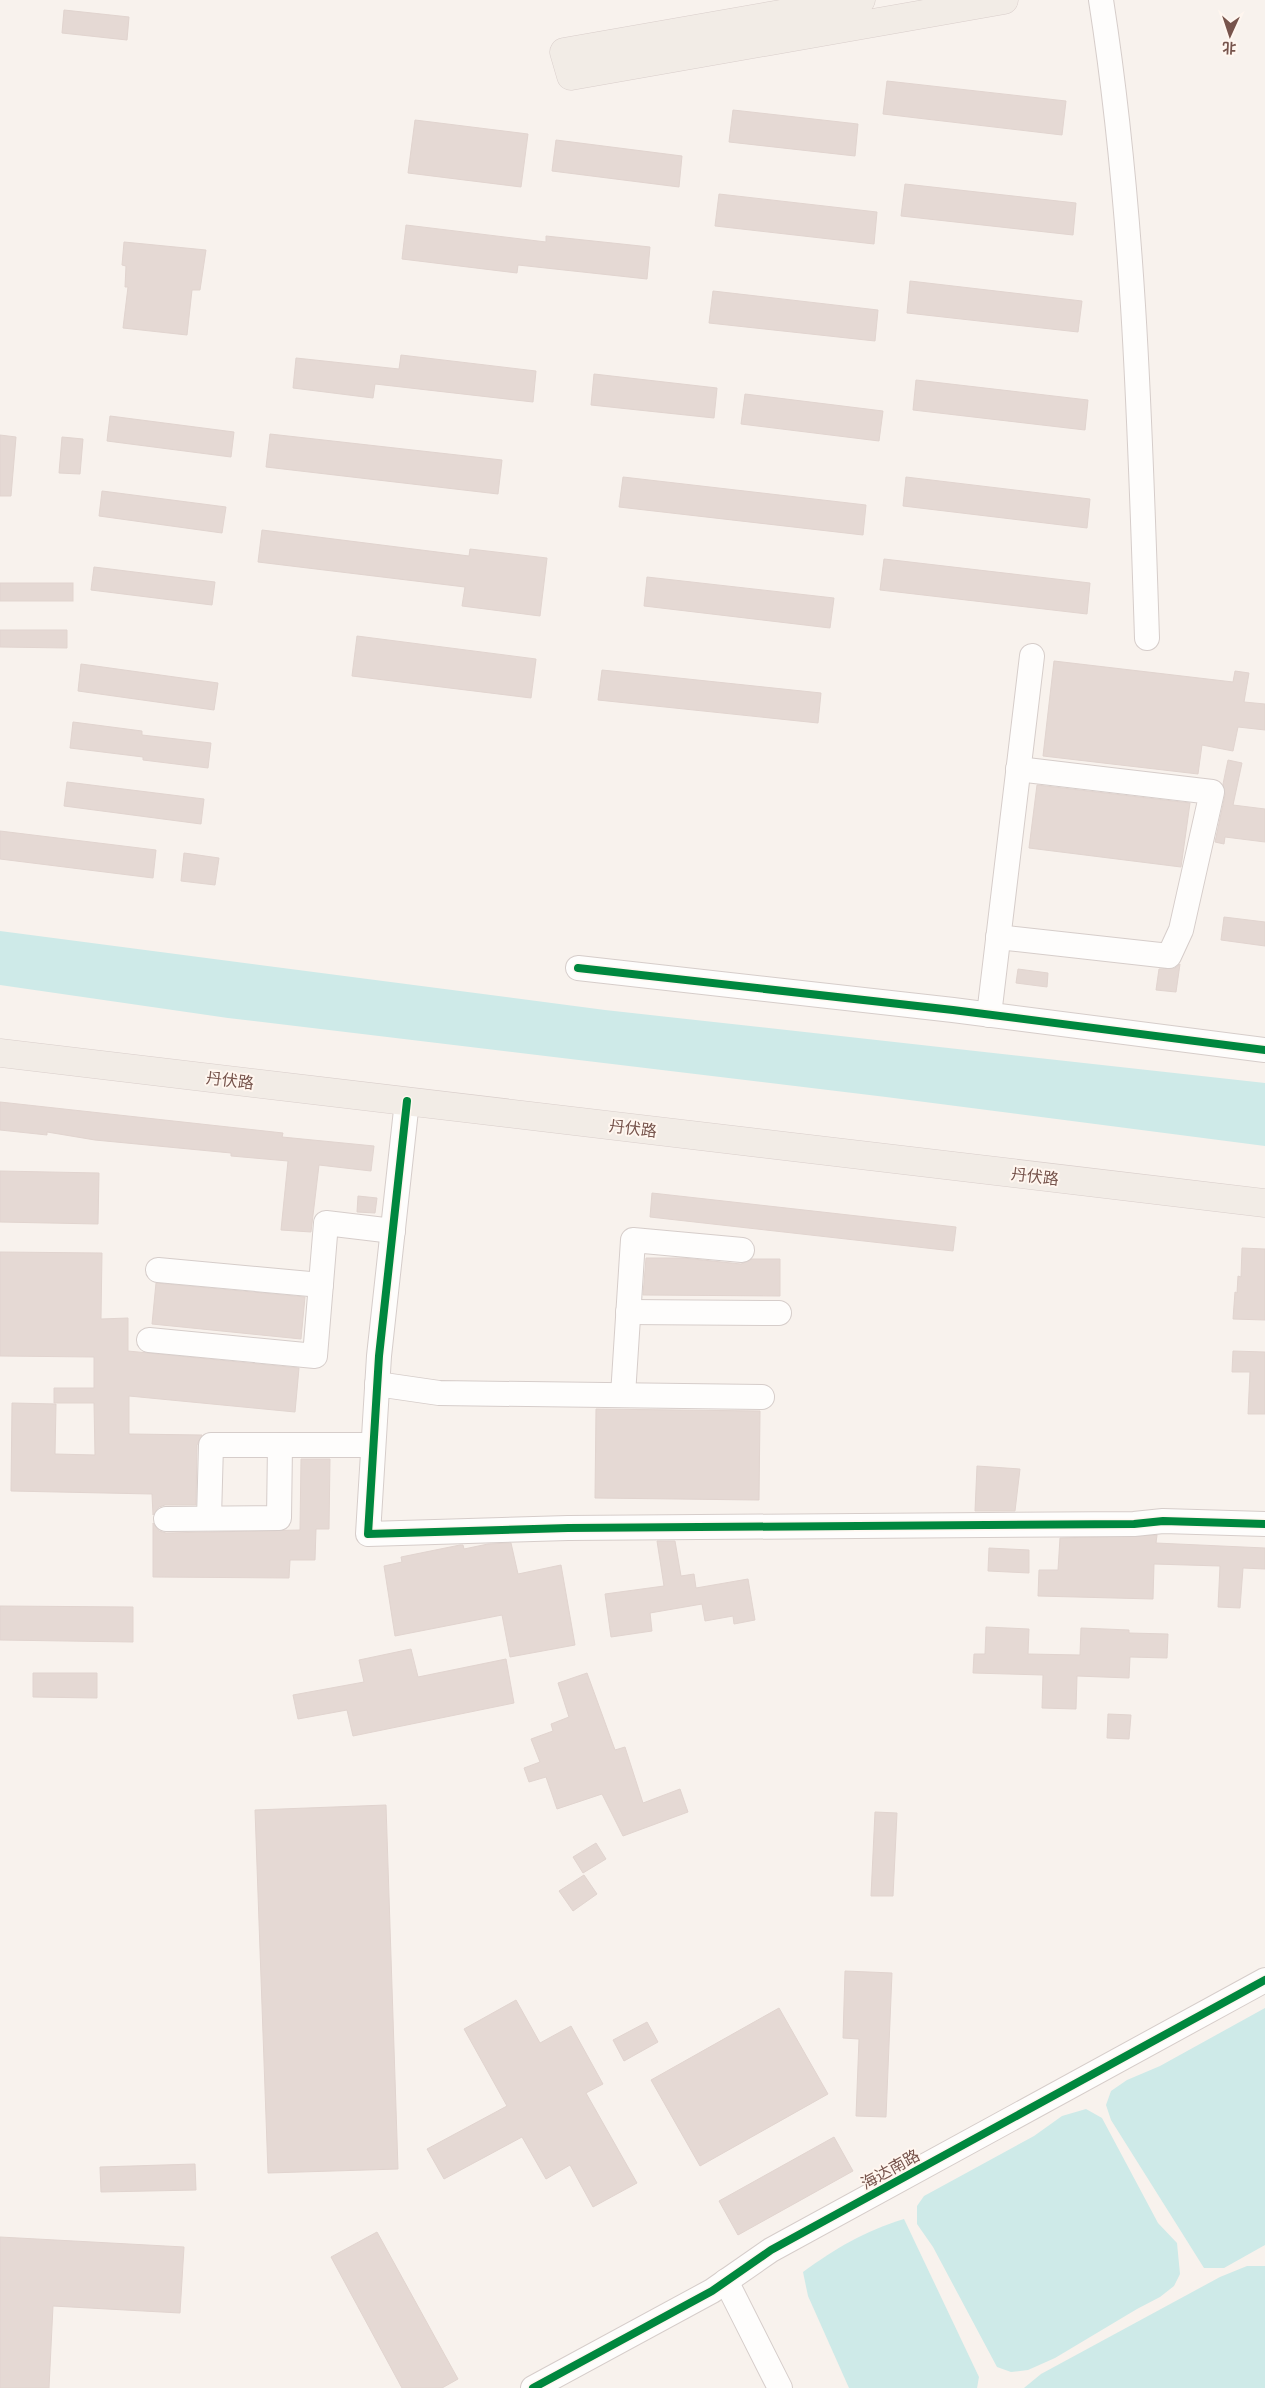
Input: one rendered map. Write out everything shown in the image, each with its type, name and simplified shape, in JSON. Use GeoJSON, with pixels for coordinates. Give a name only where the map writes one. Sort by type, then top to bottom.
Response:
{"type":"FeatureCollection","features":[{"type":"Feature","properties":{"kind":"main road"},"geometry":{"type":"LineString","coordinates":[[861,0],[564,52],[571,76],[1004,0]]}},
{"type":"Feature","properties":{"kind":"main road","name":"丹伏路"},"geometry":{"type":"LineString","coordinates":[[0,1053],[1265,1203]]}},
{"type":"Feature","properties":{"kind":"street"},"geometry":{"type":"LineString","coordinates":[[1101,0],[1128,225],[1138,375],[1147,638]]}},
{"type":"Feature","properties":{"kind":"street"},"geometry":{"type":"LineString","coordinates":[[989,1015],[1032,656]]}},
{"type":"Feature","properties":{"kind":"street"},"geometry":{"type":"LineString","coordinates":[[998,937],[1169,956],[1181,930],[1212,792],[1018,769]]}},
{"type":"Feature","properties":{"kind":"street"},"geometry":{"type":"LineString","coordinates":[[578,968],[989,1015],[1265,1050]]}},
{"type":"Feature","properties":{"kind":"street"},"geometry":{"type":"LineString","coordinates":[[407,1100],[377,1384],[368,1534],[568,1528],[1134,1524],[1162,1521],[1265,1524]]}},
{"type":"Feature","properties":{"kind":"street"},"geometry":{"type":"LineString","coordinates":[[150,1340],[315,1356],[326,1223],[393,1230]]}},
{"type":"Feature","properties":{"kind":"street"},"geometry":{"type":"LineString","coordinates":[[623,1395],[633,1240],[742,1250]]}},
{"type":"Feature","properties":{"kind":"street"},"geometry":{"type":"LineString","coordinates":[[158,1270],[321,1285]]}},
{"type":"Feature","properties":{"kind":"street"},"geometry":{"type":"LineString","coordinates":[[628,1312],[779,1313]]}},
{"type":"Feature","properties":{"kind":"street"},"geometry":{"type":"LineString","coordinates":[[377,1384],[439,1393],[762,1397]]}},
{"type":"Feature","properties":{"kind":"street"},"geometry":{"type":"LineString","coordinates":[[208,1518],[210,1445],[373,1445]]}},
{"type":"Feature","properties":{"kind":"street"},"geometry":{"type":"LineString","coordinates":[[166,1519],[279,1518],[280,1445]]}},
{"type":"Feature","properties":{"kind":"street","name":"海达南路"},"geometry":{"type":"LineString","coordinates":[[533,2388],[712,2291],[771,2250],[1265,1980]]}},
{"type":"Feature","properties":{"kind":"street"},"geometry":{"type":"LineString","coordinates":[[726,2281],[780,2388]]}},
{"type":"Feature","properties":{"kind":"water"},"geometry":{"type":"Polygon","coordinates":[[[0,931],[605,1010],[1265,1083],[1265,1146],[886,1097],[228,1018],[0,985],[0,931]]]}},
{"type":"Feature","properties":{"kind":"water"},"geometry":{"type":"Polygon","coordinates":[[[1265,2008],[1265,2245],[1224,2268],[1204,2268],[1111,2120],[1106,2105],[1111,2091],[1127,2080],[1160,2066],[1265,2008]]]}},
{"type":"Feature","properties":{"kind":"water"},"geometry":{"type":"Polygon","coordinates":[[[1086,2109],[1102,2118],[1158,2223],[1177,2243],[1180,2274],[1174,2286],[1160,2297],[1055,2358],[1028,2370],[1011,2372],[997,2367],[933,2247],[917,2224],[917,2206],[924,2196],[1034,2136],[1062,2116],[1086,2109]]]}},
{"type":"Feature","properties":{"kind":"water"},"geometry":{"type":"Polygon","coordinates":[[[904,2219],[979,2377],[977,2388],[849,2388],[808,2296],[803,2272],[851,2241],[904,2219]]]}},
{"type":"Feature","properties":{"kind":"water"},"geometry":{"type":"Polygon","coordinates":[[[1247,2266],[1265,2266],[1265,2388],[1024,2388],[1041,2374],[1220,2277],[1247,2266]]]}},
{"type":"Feature","properties":{"kind":"building"},"geometry":{"type":"Polygon","coordinates":[[[64,10],[129,17],[127,40],[62,33],[64,10]]]}},
{"type":"Feature","properties":{"kind":"building"},"geometry":{"type":"Polygon","coordinates":[[[887,81],[1066,101],[1062,135],[883,114],[887,81]]]}},
{"type":"Feature","properties":{"kind":"building"},"geometry":{"type":"Polygon","coordinates":[[[733,110],[858,124],[855,156],[729,142],[733,110]]]}},
{"type":"Feature","properties":{"kind":"building"},"geometry":{"type":"Polygon","coordinates":[[[415,120],[528,134],[521,187],[408,173],[415,120]]]}},
{"type":"Feature","properties":{"kind":"building"},"geometry":{"type":"Polygon","coordinates":[[[556,140],[682,156],[679,187],[552,171],[556,140]]]}},
{"type":"Feature","properties":{"kind":"building"},"geometry":{"type":"Polygon","coordinates":[[[905,184],[1076,203],[1073,235],[901,216],[905,184]]]}},
{"type":"Feature","properties":{"kind":"building"},"geometry":{"type":"Polygon","coordinates":[[[719,194],[877,212],[874,244],[715,226],[719,194]]]}},
{"type":"Feature","properties":{"kind":"building"},"geometry":{"type":"Polygon","coordinates":[[[406,225],[546,242],[546,236],[650,247],[647,279],[518,265],[517,273],[402,259],[406,225]]]}},
{"type":"Feature","properties":{"kind":"building"},"geometry":{"type":"Polygon","coordinates":[[[124,242],[206,250],[200,290],[192,290],[187,335],[123,328],[128,287],[125,287],[126,266],[122,265],[124,242]]]}},
{"type":"Feature","properties":{"kind":"building"},"geometry":{"type":"Polygon","coordinates":[[[910,281],[1082,301],[1078,332],[907,313],[910,281]]]}},
{"type":"Feature","properties":{"kind":"building"},"geometry":{"type":"Polygon","coordinates":[[[713,291],[878,310],[875,341],[709,323],[713,291]]]}},
{"type":"Feature","properties":{"kind":"building"},"geometry":{"type":"Polygon","coordinates":[[[401,355],[536,371],[533,402],[375,384],[373,398],[293,388],[296,358],[399,369],[401,355]]]}},
{"type":"Feature","properties":{"kind":"building"},"geometry":{"type":"Polygon","coordinates":[[[594,374],[717,388],[714,418],[591,405],[594,374]]]}},
{"type":"Feature","properties":{"kind":"building"},"geometry":{"type":"Polygon","coordinates":[[[916,380],[1088,400],[1085,430],[913,410],[916,380]]]}},
{"type":"Feature","properties":{"kind":"building"},"geometry":{"type":"Polygon","coordinates":[[[745,394],[883,411],[879,441],[741,424],[745,394]]]}},
{"type":"Feature","properties":{"kind":"building"},"geometry":{"type":"Polygon","coordinates":[[[110,416],[234,432],[231,457],[107,441],[110,416]]]}},
{"type":"Feature","properties":{"kind":"building"},"geometry":{"type":"Polygon","coordinates":[[[270,434],[502,460],[498,494],[266,467],[270,434]]]}},
{"type":"Feature","properties":{"kind":"building"},"geometry":{"type":"Polygon","coordinates":[[[0,435],[16,437],[11,496],[0,496],[0,435]]]}},
{"type":"Feature","properties":{"kind":"building"},"geometry":{"type":"Polygon","coordinates":[[[62,437],[83,439],[80,474],[59,473],[62,437]]]}},
{"type":"Feature","properties":{"kind":"building"},"geometry":{"type":"Polygon","coordinates":[[[623,477],[866,505],[863,535],[619,507],[623,477]]]}},
{"type":"Feature","properties":{"kind":"building"},"geometry":{"type":"Polygon","coordinates":[[[906,477],[1090,499],[1087,528],[903,506],[906,477]]]}},
{"type":"Feature","properties":{"kind":"building"},"geometry":{"type":"Polygon","coordinates":[[[102,491],[226,507],[222,533],[99,516],[102,491]]]}},
{"type":"Feature","properties":{"kind":"building"},"geometry":{"type":"Polygon","coordinates":[[[262,530],[469,556],[470,549],[547,558],[540,616],[462,606],[465,587],[258,562],[262,530]]]}},
{"type":"Feature","properties":{"kind":"building"},"geometry":{"type":"Polygon","coordinates":[[[884,559],[1090,583],[1087,614],[880,590],[884,559]]]}},
{"type":"Feature","properties":{"kind":"building"},"geometry":{"type":"Polygon","coordinates":[[[94,567],[215,582],[212,605],[91,590],[94,567]]]}},
{"type":"Feature","properties":{"kind":"building"},"geometry":{"type":"Polygon","coordinates":[[[647,577],[834,598],[830,628],[644,606],[647,577]]]}},
{"type":"Feature","properties":{"kind":"building"},"geometry":{"type":"Polygon","coordinates":[[[0,583],[73,583],[73,601],[0,601],[0,583]]]}},
{"type":"Feature","properties":{"kind":"building"},"geometry":{"type":"Polygon","coordinates":[[[0,630],[67,630],[67,648],[0,647],[0,630]]]}},
{"type":"Feature","properties":{"kind":"building"},"geometry":{"type":"Polygon","coordinates":[[[357,636],[536,659],[531,698],[352,676],[357,636]]]}},
{"type":"Feature","properties":{"kind":"building"},"geometry":{"type":"Polygon","coordinates":[[[1054,661],[1233,682],[1235,671],[1249,673],[1244,702],[1265,704],[1265,730],[1238,727],[1233,751],[1202,745],[1198,774],[1043,756],[1054,661]]]}},
{"type":"Feature","properties":{"kind":"building"},"geometry":{"type":"Polygon","coordinates":[[[81,664],[218,683],[214,710],[78,691],[81,664]]]}},
{"type":"Feature","properties":{"kind":"building"},"geometry":{"type":"Polygon","coordinates":[[[602,670],[821,693],[818,723],[598,700],[602,670]]]}},
{"type":"Feature","properties":{"kind":"building"},"geometry":{"type":"Polygon","coordinates":[[[73,722],[142,731],[142,735],[211,743],[208,768],[143,760],[143,757],[70,748],[73,722]]]}},
{"type":"Feature","properties":{"kind":"building"},"geometry":{"type":"Polygon","coordinates":[[[1228,760],[1242,763],[1233,805],[1265,809],[1265,842],[1225,837],[1224,844],[1215,842],[1225,795],[1223,784],[1228,760]]]}},
{"type":"Feature","properties":{"kind":"building"},"geometry":{"type":"Polygon","coordinates":[[[67,782],[204,799],[201,824],[64,806],[67,782]]]}},
{"type":"Feature","properties":{"kind":"building"},"geometry":{"type":"Polygon","coordinates":[[[1037,785],[1190,803],[1181,867],[1029,848],[1037,785]]]}},
{"type":"Feature","properties":{"kind":"building"},"geometry":{"type":"Polygon","coordinates":[[[0,831],[156,850],[153,878],[0,859],[0,831]]]}},
{"type":"Feature","properties":{"kind":"building"},"geometry":{"type":"Polygon","coordinates":[[[184,853],[219,858],[215,885],[181,881],[184,853]]]}},
{"type":"Feature","properties":{"kind":"building"},"geometry":{"type":"Polygon","coordinates":[[[1224,917],[1265,922],[1265,946],[1221,940],[1224,917]]]}},
{"type":"Feature","properties":{"kind":"building"},"geometry":{"type":"Polygon","coordinates":[[[1180,964],[1176,992],[1156,990],[1159,969],[1175,968],[1180,964]]]}},
{"type":"Feature","properties":{"kind":"building"},"geometry":{"type":"Polygon","coordinates":[[[1018,969],[1048,973],[1047,987],[1016,983],[1018,969]]]}},
{"type":"Feature","properties":{"kind":"building"},"geometry":{"type":"Polygon","coordinates":[[[0,1102],[283,1133],[282,1137],[374,1146],[371,1171],[319,1165],[311,1232],[281,1230],[288,1161],[231,1156],[231,1153],[95,1140],[47,1132],[47,1135],[0,1130],[0,1102]]]}},
{"type":"Feature","properties":{"kind":"building"},"geometry":{"type":"Polygon","coordinates":[[[0,1171],[99,1173],[98,1224],[0,1222],[0,1171]]]}},
{"type":"Feature","properties":{"kind":"building"},"geometry":{"type":"Polygon","coordinates":[[[652,1193],[956,1227],[953,1251],[650,1217],[652,1193]]]}},
{"type":"Feature","properties":{"kind":"building"},"geometry":{"type":"Polygon","coordinates":[[[358,1196],[377,1198],[375,1213],[357,1212],[358,1196]]]}},
{"type":"Feature","properties":{"kind":"building"},"geometry":{"type":"Polygon","coordinates":[[[1242,1248],[1265,1249],[1265,1320],[1233,1319],[1238,1276],[1241,1277],[1242,1248]]]}},
{"type":"Feature","properties":{"kind":"building"},"geometry":{"type":"Polygon","coordinates":[[[0,1252],[102,1253],[101,1319],[128,1318],[128,1351],[299,1368],[295,1412],[129,1396],[129,1434],[202,1435],[197,1445],[196,1505],[165,1505],[159,1507],[153,1515],[152,1494],[11,1491],[12,1403],[56,1404],[55,1454],[95,1455],[94,1403],[54,1403],[54,1388],[94,1388],[94,1357],[0,1356],[0,1252]]]}},
{"type":"Feature","properties":{"kind":"building"},"geometry":{"type":"Polygon","coordinates":[[[646,1258],[683,1258],[741,1264],[752,1259],[780,1259],[780,1296],[643,1295],[646,1258]]]}},
{"type":"Feature","properties":{"kind":"building"},"geometry":{"type":"Polygon","coordinates":[[[156,1283],[305,1297],[301,1339],[152,1324],[156,1283]]]}},
{"type":"Feature","properties":{"kind":"building"},"geometry":{"type":"Polygon","coordinates":[[[1233,1351],[1265,1352],[1265,1414],[1248,1414],[1250,1372],[1232,1372],[1233,1351]]]}},
{"type":"Feature","properties":{"kind":"building"},"geometry":{"type":"Polygon","coordinates":[[[596,1409],[760,1411],[759,1500],[595,1498],[596,1409]]]}},
{"type":"Feature","properties":{"kind":"building"},"geometry":{"type":"Polygon","coordinates":[[[301,1459],[330,1459],[329,1529],[316,1529],[315,1560],[290,1560],[289,1578],[153,1577],[153,1523],[159,1531],[166,1533],[300,1530],[301,1459]]]}},
{"type":"Feature","properties":{"kind":"building"},"geometry":{"type":"Polygon","coordinates":[[[977,1466],[1020,1469],[1015,1511],[975,1511],[977,1466]]]}},
{"type":"Feature","properties":{"kind":"building"},"geometry":{"type":"Polygon","coordinates":[[[1157,1535],[1156,1543],[1265,1548],[1265,1569],[1243,1568],[1240,1608],[1218,1607],[1220,1566],[1154,1564],[1153,1599],[1038,1596],[1039,1570],[1058,1570],[1060,1538],[1157,1535]]]}},
{"type":"Feature","properties":{"kind":"building"},"geometry":{"type":"Polygon","coordinates":[[[657,1541],[675,1541],[681,1576],[694,1574],[696,1588],[748,1579],[755,1620],[734,1624],[733,1616],[705,1621],[702,1604],[650,1613],[652,1631],[611,1637],[605,1594],[664,1586],[657,1541]]]}},
{"type":"Feature","properties":{"kind":"building"},"geometry":{"type":"Polygon","coordinates":[[[511,1543],[518,1574],[561,1565],[575,1645],[510,1657],[502,1615],[395,1636],[384,1566],[402,1562],[401,1557],[460,1545],[463,1545],[464,1549],[488,1544],[511,1543]]]}},
{"type":"Feature","properties":{"kind":"building"},"geometry":{"type":"Polygon","coordinates":[[[989,1548],[1029,1550],[1029,1573],[988,1571],[989,1548]]]}},
{"type":"Feature","properties":{"kind":"building"},"geometry":{"type":"Polygon","coordinates":[[[0,1606],[133,1607],[133,1642],[0,1640],[0,1606]]]}},
{"type":"Feature","properties":{"kind":"building"},"geometry":{"type":"Polygon","coordinates":[[[986,1627],[1029,1629],[1028,1654],[1080,1655],[1081,1628],[1129,1630],[1129,1633],[1168,1634],[1167,1658],[1130,1657],[1129,1678],[1077,1676],[1076,1709],[1042,1708],[1043,1675],[973,1673],[974,1654],[985,1654],[986,1627]]]}},
{"type":"Feature","properties":{"kind":"building"},"geometry":{"type":"Polygon","coordinates":[[[411,1649],[418,1677],[506,1659],[514,1703],[353,1736],[347,1710],[298,1719],[293,1695],[364,1682],[359,1660],[411,1649]]]}},
{"type":"Feature","properties":{"kind":"building"},"geometry":{"type":"Polygon","coordinates":[[[33,1673],[97,1673],[97,1698],[33,1697],[33,1673]]]}},
{"type":"Feature","properties":{"kind":"building"},"geometry":{"type":"Polygon","coordinates":[[[587,1673],[615,1750],[625,1747],[643,1803],[680,1789],[688,1812],[623,1836],[602,1794],[557,1809],[546,1777],[529,1782],[524,1768],[540,1762],[531,1739],[553,1731],[551,1724],[569,1717],[558,1683],[587,1673]]]}},
{"type":"Feature","properties":{"kind":"building"},"geometry":{"type":"Polygon","coordinates":[[[1108,1714],[1131,1715],[1129,1739],[1107,1738],[1108,1714]]]}},
{"type":"Feature","properties":{"kind":"building"},"geometry":{"type":"Polygon","coordinates":[[[386,1805],[398,2169],[268,2173],[255,1810],[386,1805]]]}},
{"type":"Feature","properties":{"kind":"building"},"geometry":{"type":"Polygon","coordinates":[[[875,1812],[897,1813],[893,1896],[871,1896],[875,1812]]]}},
{"type":"Feature","properties":{"kind":"building"},"geometry":{"type":"Polygon","coordinates":[[[596,1843],[606,1859],[583,1873],[573,1857],[596,1843]]]}},
{"type":"Feature","properties":{"kind":"building"},"geometry":{"type":"Polygon","coordinates":[[[584,1875],[597,1894],[573,1911],[559,1891],[584,1875]]]}},
{"type":"Feature","properties":{"kind":"building"},"geometry":{"type":"Polygon","coordinates":[[[845,1971],[892,1973],[886,2117],[856,2116],[859,2039],[843,2038],[845,1971]]]}},
{"type":"Feature","properties":{"kind":"building"},"geometry":{"type":"Polygon","coordinates":[[[516,2000],[540,2043],[571,2026],[603,2084],[586,2093],[637,2183],[593,2207],[570,2165],[546,2179],[522,2137],[444,2179],[427,2149],[507,2106],[464,2029],[516,2000]]]}},
{"type":"Feature","properties":{"kind":"building"},"geometry":{"type":"Polygon","coordinates":[[[779,2008],[828,2094],[700,2166],[651,2080],[779,2008]]]}},
{"type":"Feature","properties":{"kind":"building"},"geometry":{"type":"Polygon","coordinates":[[[647,2022],[658,2042],[624,2061],[613,2040],[647,2022]]]}},
{"type":"Feature","properties":{"kind":"building"},"geometry":{"type":"Polygon","coordinates":[[[834,2137],[853,2171],[738,2235],[719,2201],[834,2137]]]}},
{"type":"Feature","properties":{"kind":"building"},"geometry":{"type":"Polygon","coordinates":[[[195,2164],[196,2190],[101,2192],[100,2167],[195,2164]]]}},
{"type":"Feature","properties":{"kind":"building"},"geometry":{"type":"Polygon","coordinates":[[[377,2232],[458,2379],[442,2388],[402,2388],[331,2257],[377,2232]]]}},
{"type":"Feature","properties":{"kind":"building"},"geometry":{"type":"Polygon","coordinates":[[[0,2237],[184,2247],[180,2313],[53,2306],[49,2388],[0,2388],[0,2237]]]}},
{"type":"Feature","properties":{"kind":"cycle path"},"geometry":{"type":"LineString","coordinates":[[578,968],[953,1010],[1265,1050]]}},
{"type":"Feature","properties":{"kind":"cycle path"},"geometry":{"type":"LineString","coordinates":[[407,1101],[379,1356],[368,1534],[568,1528],[1134,1524],[1163,1521],[1265,1524]]}},
{"type":"Feature","properties":{"kind":"cycle path"},"geometry":{"type":"LineString","coordinates":[[533,2388],[712,2291],[771,2250],[1265,1980]]}}]}
